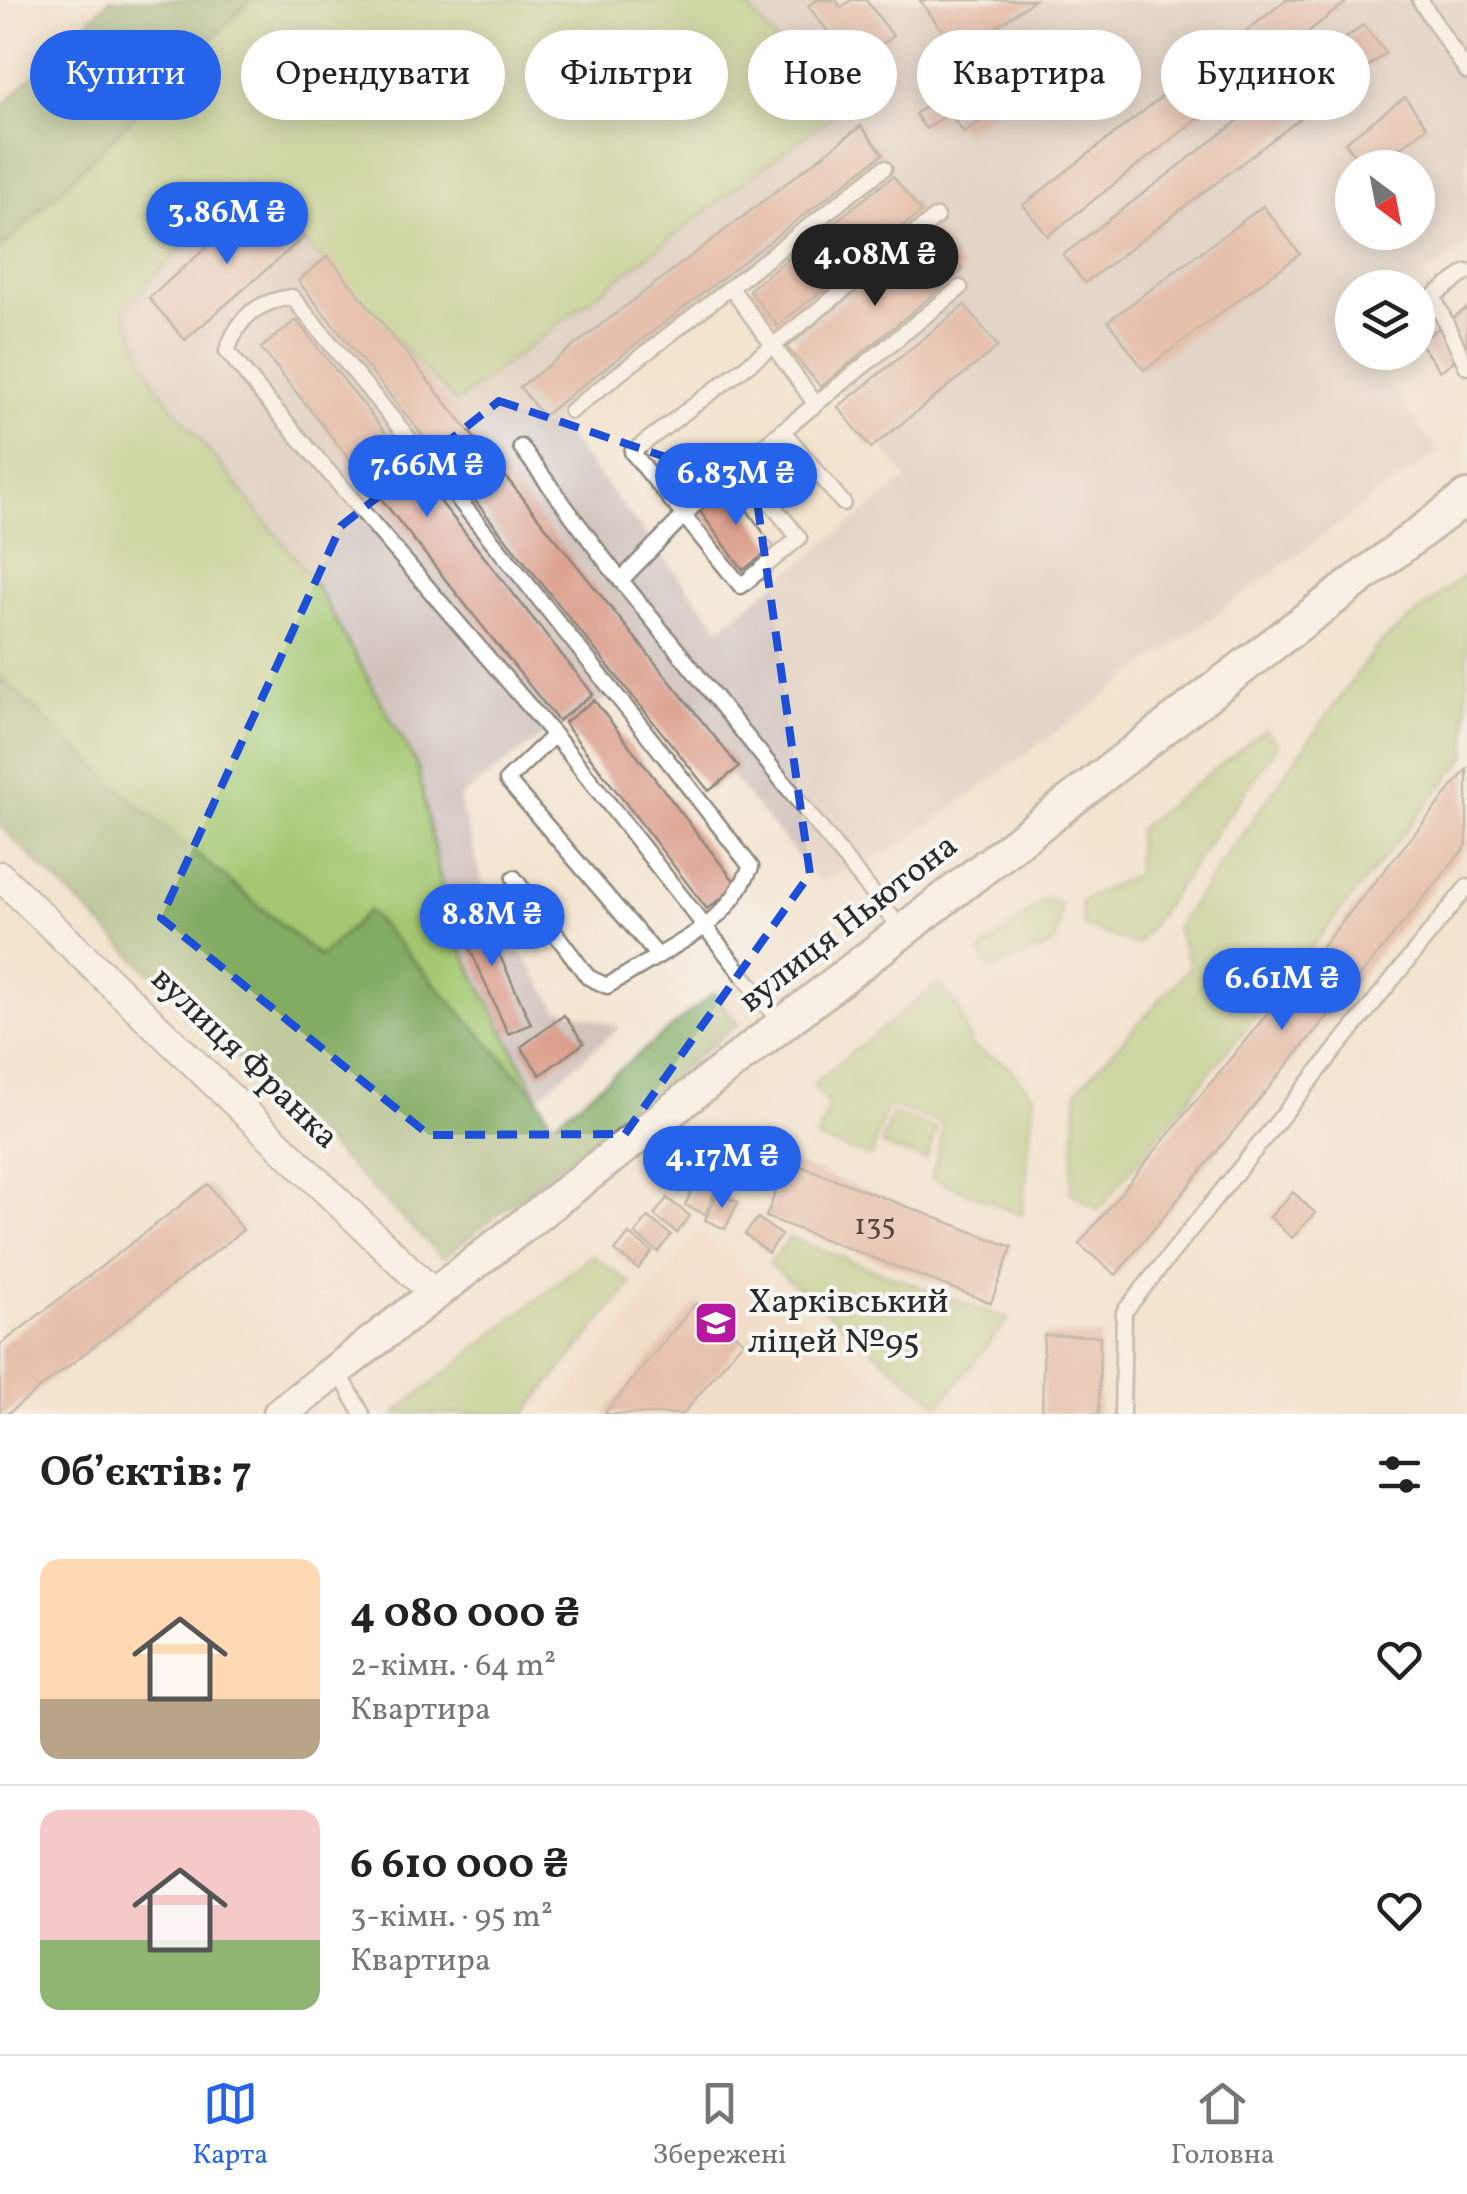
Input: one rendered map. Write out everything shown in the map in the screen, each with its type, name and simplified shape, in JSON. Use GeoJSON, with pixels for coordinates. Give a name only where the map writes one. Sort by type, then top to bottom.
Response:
{"type":"FeatureCollection","features":[{"type":"Feature","properties":{"kind":"street","name":"вулиця Ньютона"},"geometry":{"type":"LineString","coordinates":[[280,1414],[1467,498]]}},
{"type":"Feature","properties":{"kind":"street","name":"вулиця Франка"},"geometry":{"type":"LineString","coordinates":[[0,876],[436,1296]]}},
{"type":"Feature","properties":{"kind":"lane"},"geometry":{"type":"LineString","coordinates":[[1420,0],[1467,72]]}},
{"type":"Feature","properties":{"kind":"lane"},"geometry":{"type":"LineString","coordinates":[[572,411],[884,168]]}},
{"type":"Feature","properties":{"kind":"lane"},"geometry":{"type":"LineString","coordinates":[[740,465],[799,538],[741,586],[632,452],[936,217]]}},
{"type":"Feature","properties":{"kind":"lane"},"geometry":{"type":"LineString","coordinates":[[1467,272],[1433,296],[1467,367]]}},
{"type":"Feature","properties":{"kind":"lane"},"geometry":{"type":"LineString","coordinates":[[731,288],[814,403]]}},
{"type":"Feature","properties":{"kind":"lane"},"geometry":{"type":"LineString","coordinates":[[621,580],[709,490],[960,288]]}},
{"type":"Feature","properties":{"kind":"lane"},"geometry":{"type":"LineString","coordinates":[[514,878],[588,977],[607,986],[706,927],[736,899],[751,868],[502,551],[292,297],[265,301],[235,328],[227,350],[554,735],[706,927],[782,1026]]}},
{"type":"Feature","properties":{"kind":"lane"},"geometry":{"type":"LineString","coordinates":[[782,430],[843,503]]}},
{"type":"Feature","properties":{"kind":"lane"},"geometry":{"type":"LineString","coordinates":[[521,448],[621,580],[904,931]]}},
{"type":"Feature","properties":{"kind":"lane"},"geometry":{"type":"LineString","coordinates":[[554,735],[507,780],[658,956]]}},
{"type":"Feature","properties":{"kind":"lane"},"geometry":{"type":"LineString","coordinates":[[1122,1414],[1124,1312],[1467,887]]}},
{"type":"Feature","properties":{"kind":"lane"},"geometry":{"type":"LineString","coordinates":[[337,1369],[362,1414]]}},
{"type":"Feature","properties":{"kind":"highlighted area"},"geometry":{"type":"Polygon","coordinates":[[[499,401],[755,487],[810,874],[625,1134],[429,1135],[161,918],[341,526],[499,401]]]}},
{"type":"Feature","properties":{"kind":"shaded area"},"geometry":{"type":"Polygon","coordinates":[[[742,0],[1467,0],[1467,246],[1434,270],[1335,270],[1335,370],[1381,370],[1437,452],[896,849],[819,882],[647,675],[534,742],[459,798],[487,899],[557,1008],[620,1027],[538,1097],[450,927],[417,766],[312,579],[155,384],[124,308],[246,181],[773,120],[897,120],[897,30],[766,30],[742,0]],[[741,270],[553,419],[720,628],[907,479],[741,270]]]}},
{"type":"Feature","properties":{"kind":"shaded area","name":"Харківський ліцей №95"},"geometry":{"type":"Polygon","coordinates":[[[699,1232],[917,1414],[550,1414],[699,1232]]]}},
{"type":"Feature","properties":{"kind":"green space"},"geometry":{"type":"Polygon","coordinates":[[[109,0],[251,0],[221,30],[79,30],[109,0]]]}},
{"type":"Feature","properties":{"kind":"green space"},"geometry":{"type":"Polygon","coordinates":[[[251,0],[742,0],[766,30],[748,30],[748,120],[826,120],[456,402],[246,181],[124,308],[155,384],[312,579],[417,766],[450,927],[538,1097],[368,911],[321,958],[133,801],[0,677],[0,250],[131,120],[221,120],[221,30],[251,0]]]}},
{"type":"Feature","properties":{"kind":"green space"},"geometry":{"type":"Polygon","coordinates":[[[30,78],[30,120],[131,120],[0,250],[0,108],[30,78]]]}},
{"type":"Feature","properties":{"kind":"green space"},"geometry":{"type":"Polygon","coordinates":[[[1467,573],[1467,755],[1098,1210],[1071,1192],[1078,1089],[1190,967],[1176,927],[1376,647],[1467,573]]]}},
{"type":"Feature","properties":{"kind":"green space"},"geometry":{"type":"Polygon","coordinates":[[[0,677],[133,801],[320,957],[368,911],[538,1097],[552,1124],[714,993],[738,1024],[443,1258],[0,826],[0,677]]]}},
{"type":"Feature","properties":{"kind":"green space"},"geometry":{"type":"Polygon","coordinates":[[[1265,730],[1278,744],[1137,945],[1083,926],[1081,901],[1136,874],[1138,829],[1265,730]]]}},
{"type":"Feature","properties":{"kind":"green space"},"geometry":{"type":"Polygon","coordinates":[[[1046,899],[1061,905],[1056,943],[991,970],[980,952],[1046,899]]]}},
{"type":"Feature","properties":{"kind":"green space"},"geometry":{"type":"Polygon","coordinates":[[[939,983],[960,1012],[972,1048],[1007,1064],[1034,1096],[1022,1215],[932,1178],[944,1124],[887,1105],[871,1157],[817,1139],[829,1105],[813,1084],[939,983]]]}},
{"type":"Feature","properties":{"kind":"green space"},"geometry":{"type":"Polygon","coordinates":[[[892,1114],[937,1129],[926,1160],[881,1145],[892,1114]]]}},
{"type":"Feature","properties":{"kind":"green space"},"geometry":{"type":"Polygon","coordinates":[[[789,1238],[1008,1319],[940,1405],[769,1264],[789,1238]]]}},
{"type":"Feature","properties":{"kind":"green space"},"geometry":{"type":"Polygon","coordinates":[[[592,1255],[631,1284],[525,1414],[395,1414],[592,1255]]]}},
{"type":"Feature","properties":{"kind":"building"},"geometry":{"type":"Polygon","coordinates":[[[817,0],[836,0],[841,8],[851,0],[866,0],[888,30],[827,30],[808,6],[817,0]]]}},
{"type":"Feature","properties":{"kind":"building"},"geometry":{"type":"Polygon","coordinates":[[[920,0],[1034,0],[992,30],[942,30],[920,0]]]}},
{"type":"Feature","properties":{"kind":"building"},"geometry":{"type":"Polygon","coordinates":[[[1286,0],[1345,3],[1311,30],[1248,30],[1286,0]]]}},
{"type":"Feature","properties":{"kind":"building"},"geometry":{"type":"Polygon","coordinates":[[[1370,34],[1386,53],[1370,65],[1370,34]]]}},
{"type":"Feature","properties":{"kind":"building"},"geometry":{"type":"Polygon","coordinates":[[[1161,97],[1161,120],[1196,120],[1048,236],[1023,205],[1132,120],[1141,120],[1141,113],[1161,97]]]}},
{"type":"Feature","properties":{"kind":"building"},"geometry":{"type":"Polygon","coordinates":[[[1405,97],[1427,127],[1397,150],[1351,150],[1345,142],[1405,97]]]}},
{"type":"Feature","properties":{"kind":"building"},"geometry":{"type":"Polygon","coordinates":[[[919,120],[939,120],[926,129],[919,120]]]}},
{"type":"Feature","properties":{"kind":"building"},"geometry":{"type":"Polygon","coordinates":[[[954,120],[982,120],[964,133],[954,120]]]}},
{"type":"Feature","properties":{"kind":"building"},"geometry":{"type":"Polygon","coordinates":[[[1239,120],[1298,120],[1085,283],[1063,255],[1239,120]]]}},
{"type":"Feature","properties":{"kind":"building"},"geometry":{"type":"Polygon","coordinates":[[[861,126],[883,154],[543,416],[520,387],[861,126]]]}},
{"type":"Feature","properties":{"kind":"building"},"geometry":{"type":"Polygon","coordinates":[[[893,176],[921,212],[777,326],[749,290],[893,176]]]}},
{"type":"Feature","properties":{"kind":"building"},"geometry":{"type":"Polygon","coordinates":[[[267,194],[304,237],[185,340],[149,298],[267,194]]]}},
{"type":"Feature","properties":{"kind":"building"},"geometry":{"type":"Polygon","coordinates":[[[1263,206],[1300,254],[1144,370],[1108,321],[1263,206]]]}},
{"type":"Feature","properties":{"kind":"building"},"geometry":{"type":"Polygon","coordinates":[[[930,230],[963,270],[821,387],[787,347],[930,230]]]}},
{"type":"Feature","properties":{"kind":"building"},"geometry":{"type":"Polygon","coordinates":[[[328,256],[739,767],[709,791],[298,281],[328,256]]]}},
{"type":"Feature","properties":{"kind":"building"},"geometry":{"type":"Polygon","coordinates":[[[965,305],[998,347],[871,448],[838,407],[965,305]]]}},
{"type":"Feature","properties":{"kind":"building"},"geometry":{"type":"Polygon","coordinates":[[[1467,308],[1467,351],[1440,371],[1435,364],[1435,331],[1467,308]]]}},
{"type":"Feature","properties":{"kind":"building"},"geometry":{"type":"Polygon","coordinates":[[[296,320],[593,694],[558,721],[261,348],[296,320]]]}},
{"type":"Feature","properties":{"kind":"building"},"geometry":{"type":"Polygon","coordinates":[[[730,487],[774,547],[743,570],[699,510],[730,487]]]}},
{"type":"Feature","properties":{"kind":"building"},"geometry":{"type":"Polygon","coordinates":[[[594,700],[738,886],[707,909],[564,723],[594,700]]]}},
{"type":"Feature","properties":{"kind":"building"},"geometry":{"type":"Polygon","coordinates":[[[1467,769],[1467,845],[1116,1275],[1079,1244],[1467,769]]]}},
{"type":"Feature","properties":{"kind":"building"},"geometry":{"type":"Polygon","coordinates":[[[476,903],[531,1024],[508,1034],[454,913],[476,903]]]}},
{"type":"Feature","properties":{"kind":"building"},"geometry":{"type":"Polygon","coordinates":[[[564,1015],[584,1043],[540,1075],[521,1047],[564,1015]]]}},
{"type":"Feature","properties":{"kind":"building"},"geometry":{"type":"Polygon","coordinates":[[[788,1161],[1012,1247],[991,1303],[766,1217],[788,1161]]]}},
{"type":"Feature","properties":{"kind":"building"},"geometry":{"type":"Polygon","coordinates":[[[698,1178],[717,1188],[705,1214],[685,1205],[698,1178]]]}},
{"type":"Feature","properties":{"kind":"building"},"geometry":{"type":"Polygon","coordinates":[[[208,1184],[243,1230],[7,1414],[0,1414],[0,1345],[208,1184]]]}},
{"type":"Feature","properties":{"kind":"building"},"geometry":{"type":"Polygon","coordinates":[[[1293,1192],[1315,1213],[1292,1238],[1270,1217],[1293,1192]]]}},
{"type":"Feature","properties":{"kind":"building"},"geometry":{"type":"Polygon","coordinates":[[[718,1193],[738,1202],[725,1229],[705,1220],[718,1193]]]}},
{"type":"Feature","properties":{"kind":"building"},"geometry":{"type":"Polygon","coordinates":[[[667,1198],[690,1216],[677,1233],[654,1215],[667,1198]]]}},
{"type":"Feature","properties":{"kind":"building"},"geometry":{"type":"Polygon","coordinates":[[[648,1217],[671,1235],[658,1252],[635,1234],[648,1217]]]}},
{"type":"Feature","properties":{"kind":"building"},"geometry":{"type":"Polygon","coordinates":[[[758,1218],[781,1235],[768,1253],[745,1234],[758,1218]]]}},
{"type":"Feature","properties":{"kind":"building"},"geometry":{"type":"Polygon","coordinates":[[[629,1234],[652,1252],[638,1269],[615,1251],[629,1234]]]}},
{"type":"Feature","properties":{"kind":"building"},"geometry":{"type":"Polygon","coordinates":[[[696,1303],[743,1341],[683,1414],[604,1414],[696,1303]]]}},
{"type":"Feature","properties":{"kind":"building"},"geometry":{"type":"Polygon","coordinates":[[[1044,1335],[1100,1336],[1099,1414],[1042,1414],[1044,1335]]]}},
{"type":"Feature","properties":{"kind":"place","name":"Харківський ліцей №95"},"geometry":{"type":"Point","coordinates":[716,1323]}}]}
